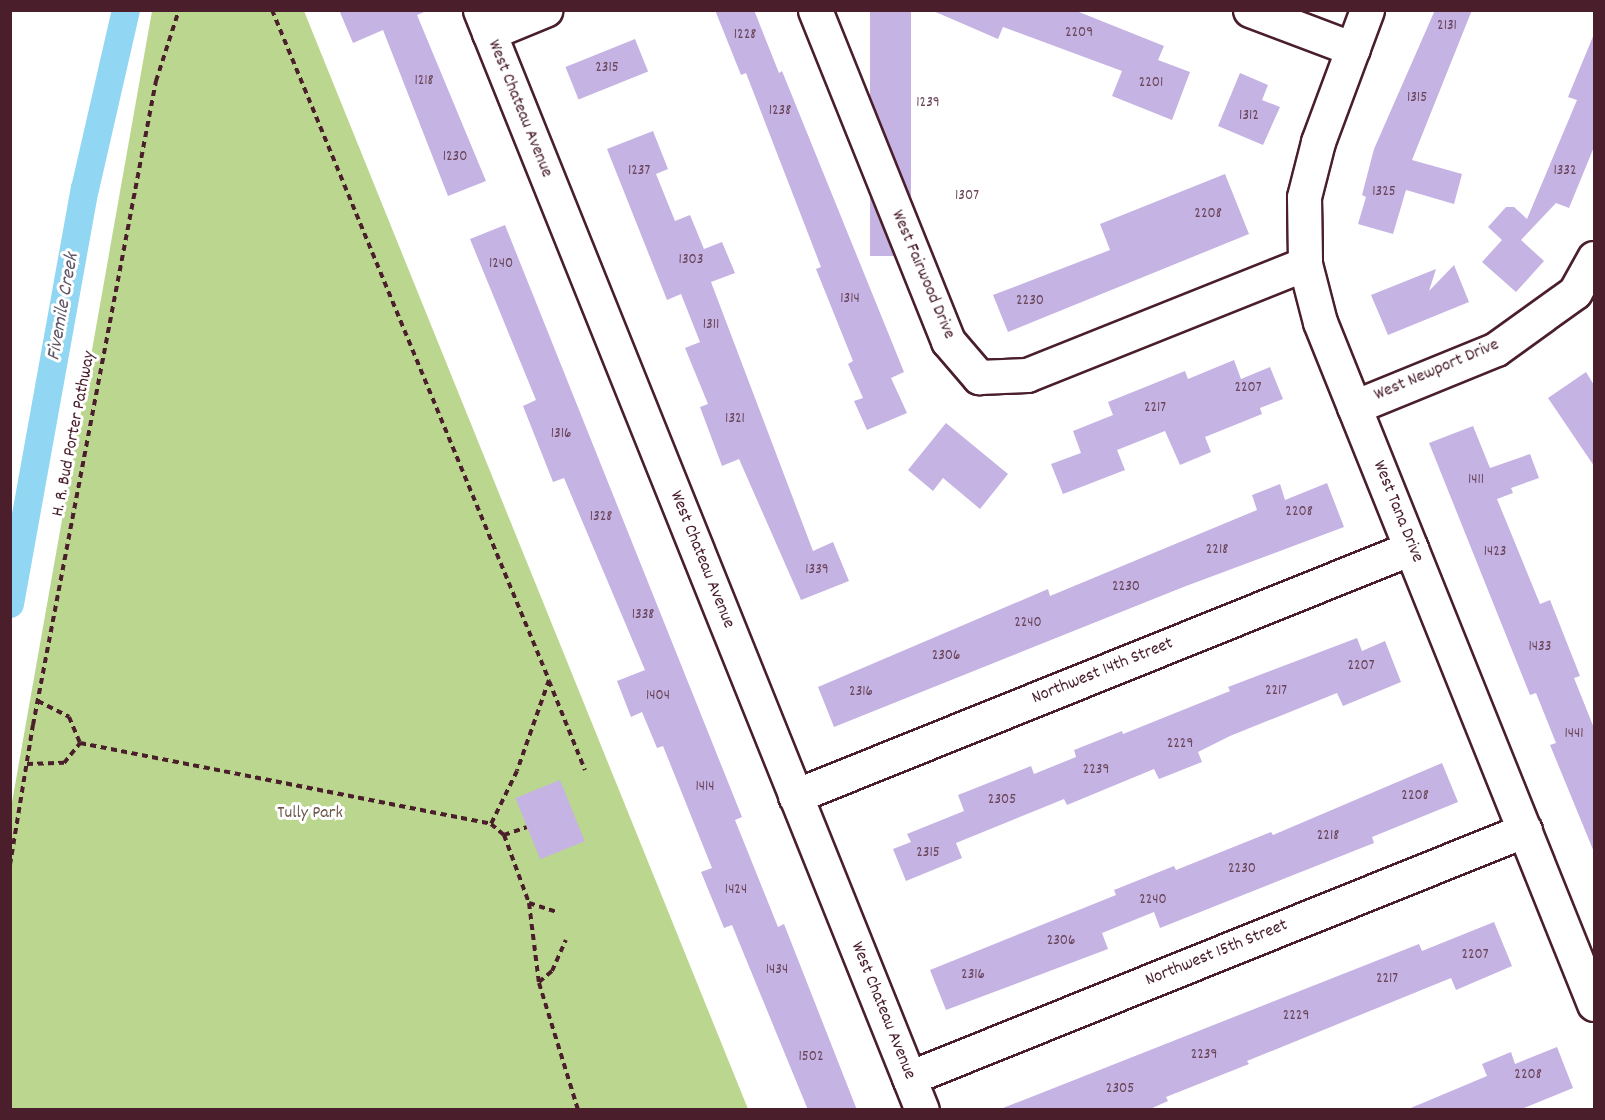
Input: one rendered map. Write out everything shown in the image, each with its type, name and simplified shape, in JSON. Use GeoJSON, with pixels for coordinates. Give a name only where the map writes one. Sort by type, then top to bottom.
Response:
{"type":"FeatureCollection","features":[{"type":"Feature","properties":{"kind":"street"},"geometry":{"type":"LineString","coordinates":[[484,22],[545,10]]}},
{"type":"Feature","properties":{"kind":"street","name":"West Fairwood Drive"},"geometry":{"type":"LineString","coordinates":[[815,10],[948,341],[979,377],[1027,375],[1305,264]]}},
{"type":"Feature","properties":{"kind":"street"},"geometry":{"type":"LineString","coordinates":[[1250,10],[1353,49]]}},
{"type":"Feature","properties":{"kind":"street","name":"West Tana Drive"},"geometry":{"type":"LineString","coordinates":[[1367,10],[1318,142],[1304,197],[1305,264],[1320,322],[1594,1004]]}},
{"type":"Feature","properties":{"kind":"street","name":"West Chateau Avenue"},"geometry":{"type":"LineString","coordinates":[[484,22],[922,1110]]}},
{"type":"Feature","properties":{"kind":"street","name":"West Newport Drive"},"geometry":{"type":"LineString","coordinates":[[1354,406],[1496,349],[1585,300],[1594,258]]}},
{"type":"Feature","properties":{"kind":"street","name":"Northwest 14th Street"},"geometry":{"type":"LineString","coordinates":[[795,796],[1411,548]]}},
{"type":"Feature","properties":{"kind":"street","name":"Northwest 15th Street"},"geometry":{"type":"LineString","coordinates":[[909,1078],[1525,830]]}},
{"type":"Feature","properties":{"kind":"path","name":"H. R. Bud Porter Pathway"},"geometry":{"type":"LineString","coordinates":[[10,865],[38,701],[156,81],[179,10]]}},
{"type":"Feature","properties":{"kind":"path"},"geometry":{"type":"LineString","coordinates":[[272,10],[585,770]]}},
{"type":"Feature","properties":{"kind":"path"},"geometry":{"type":"LineString","coordinates":[[491,824],[517,771],[549,680]]}},
{"type":"Feature","properties":{"kind":"path"},"geometry":{"type":"LineString","coordinates":[[38,701],[69,717],[80,743]]}},
{"type":"Feature","properties":{"kind":"path"},"geometry":{"type":"LineString","coordinates":[[80,743],[491,824],[504,835],[529,903],[539,983],[578,1110]]}},
{"type":"Feature","properties":{"kind":"path"},"geometry":{"type":"LineString","coordinates":[[27,764],[64,763],[80,743]]}},
{"type":"Feature","properties":{"kind":"path"},"geometry":{"type":"LineString","coordinates":[[504,835],[527,828]]}},
{"type":"Feature","properties":{"kind":"path"},"geometry":{"type":"LineString","coordinates":[[529,903],[557,912]]}},
{"type":"Feature","properties":{"kind":"path"},"geometry":{"type":"LineString","coordinates":[[539,983],[552,971],[566,940]]}},
{"type":"Feature","properties":{"kind":"green space","name":"Tully Park"},"geometry":{"type":"Polygon","coordinates":[[[152,11],[304,11],[748,1109],[11,1110],[11,808],[152,11]]]}},
{"type":"Feature","properties":{"kind":"building"},"geometry":{"type":"Polygon","coordinates":[[[339,10],[429,10],[417,15],[486,181],[448,196],[383,30],[353,43],[339,10]]]}},
{"type":"Feature","properties":{"kind":"building"},"geometry":{"type":"Polygon","coordinates":[[[715,10],[754,10],[779,73],[782,71],[904,372],[891,378],[907,413],[867,430],[854,401],[863,398],[848,364],[853,361],[816,269],[821,267],[746,73],[741,75],[715,10]]]}},
{"type":"Feature","properties":{"kind":"building"},"geometry":{"type":"Polygon","coordinates":[[[870,10],[911,10],[911,256],[870,256],[870,10]]]}},
{"type":"Feature","properties":{"kind":"building"},"geometry":{"type":"Polygon","coordinates":[[[931,10],[1074,10],[1164,46],[1158,60],[1190,72],[1172,120],[1112,96],[1122,71],[1003,27],[998,39],[931,10]]]}},
{"type":"Feature","properties":{"kind":"building"},"geometry":{"type":"Polygon","coordinates":[[[1435,10],[1472,10],[1412,160],[1462,174],[1454,204],[1406,190],[1393,234],[1358,224],[1366,197],[1362,195],[1374,149],[1435,10]]]}},
{"type":"Feature","properties":{"kind":"building"},"geometry":{"type":"Polygon","coordinates":[[[1594,34],[1594,147],[1569,208],[1556,203],[1521,240],[1544,261],[1516,292],[1482,262],[1502,240],[1488,227],[1506,207],[1514,207],[1527,219],[1577,100],[1568,97],[1594,34]]]}},
{"type":"Feature","properties":{"kind":"building"},"geometry":{"type":"Polygon","coordinates":[[[635,39],[648,71],[579,100],[565,67],[635,39]]]}},
{"type":"Feature","properties":{"kind":"building"},"geometry":{"type":"Polygon","coordinates":[[[1240,73],[1268,85],[1262,100],[1280,107],[1263,145],[1218,126],[1240,73]]]}},
{"type":"Feature","properties":{"kind":"building"},"geometry":{"type":"Polygon","coordinates":[[[653,131],[668,169],[656,174],[675,221],[690,215],[704,249],[722,242],[735,273],[711,282],[813,551],[833,542],[849,581],[801,600],[739,459],[722,466],[700,407],[708,404],[685,348],[700,342],[681,294],[667,300],[607,149],[653,131]]]}},
{"type":"Feature","properties":{"kind":"building"},"geometry":{"type":"Polygon","coordinates":[[[1225,174],[1249,234],[1008,332],[993,295],[1110,250],[1100,224],[1225,174]]]}},
{"type":"Feature","properties":{"kind":"building"},"geometry":{"type":"Polygon","coordinates":[[[505,225],[742,817],[735,820],[778,927],[784,924],[857,1110],[808,1110],[732,925],[724,928],[701,872],[712,868],[663,746],[657,748],[642,712],[631,717],[617,681],[645,670],[564,478],[553,482],[523,406],[536,400],[470,239],[505,225]]]}},
{"type":"Feature","properties":{"kind":"building"},"geometry":{"type":"Polygon","coordinates":[[[1454,265],[1469,302],[1388,335],[1371,295],[1436,269],[1429,291],[1454,265]]]}},
{"type":"Feature","properties":{"kind":"building"},"geometry":{"type":"Polygon","coordinates":[[[1234,360],[1241,379],[1270,367],[1283,399],[1260,408],[1262,414],[1205,437],[1211,452],[1180,465],[1165,431],[1117,450],[1125,470],[1063,494],[1051,464],[1081,453],[1073,431],[1113,415],[1108,402],[1185,371],[1188,379],[1234,360]]]}},
{"type":"Feature","properties":{"kind":"building"},"geometry":{"type":"Polygon","coordinates":[[[1586,372],[1594,385],[1594,466],[1548,398],[1586,372]]]}},
{"type":"Feature","properties":{"kind":"building"},"geometry":{"type":"Polygon","coordinates":[[[946,423],[1008,474],[980,509],[943,478],[933,491],[908,470],[946,423]]]}},
{"type":"Feature","properties":{"kind":"building"},"geometry":{"type":"Polygon","coordinates":[[[1473,426],[1490,468],[1530,454],[1539,478],[1511,488],[1513,493],[1497,499],[1540,604],[1550,600],[1580,676],[1574,678],[1594,728],[1594,852],[1550,745],[1556,743],[1536,693],[1530,695],[1429,443],[1473,426]]]}},
{"type":"Feature","properties":{"kind":"building"},"geometry":{"type":"Polygon","coordinates":[[[1327,483],[1344,527],[1186,586],[834,727],[818,687],[1048,589],[1050,596],[1257,510],[1252,495],[1280,484],[1285,500],[1327,483]]]}},
{"type":"Feature","properties":{"kind":"building"},"geometry":{"type":"Polygon","coordinates":[[[1357,638],[1362,651],[1385,641],[1401,682],[1343,706],[1337,693],[1230,736],[1198,752],[1202,762],[1159,779],[1154,769],[1067,805],[1064,799],[956,843],[962,858],[906,881],[893,849],[911,842],[907,834],[964,811],[958,795],[1031,766],[1034,774],[1076,757],[1074,750],[1122,731],[1123,734],[1230,691],[1228,687],[1357,638]]]}},
{"type":"Feature","properties":{"kind":"building"},"geometry":{"type":"Polygon","coordinates":[[[1442,763],[1458,802],[1372,837],[1374,843],[1160,928],[1154,912],[1102,933],[1108,949],[946,1010],[930,970],[1116,895],[1114,890],[1174,866],[1176,870],[1271,832],[1273,835],[1442,763]]]}},
{"type":"Feature","properties":{"kind":"building"},"geometry":{"type":"Polygon","coordinates":[[[560,780],[585,841],[540,859],[515,798],[560,780]]]}},
{"type":"Feature","properties":{"kind":"building"},"geometry":{"type":"Polygon","coordinates":[[[1494,922],[1512,966],[1456,990],[1451,978],[1247,1061],[1249,1064],[1166,1097],[1168,1101],[1148,1110],[998,1110],[1419,944],[1422,951],[1494,922]]]}},
{"type":"Feature","properties":{"kind":"building"},"geometry":{"type":"Polygon","coordinates":[[[1557,1047],[1573,1088],[1519,1110],[1406,1110],[1487,1076],[1482,1064],[1511,1052],[1515,1064],[1557,1047]]]}},
{"type":"Feature","properties":{"kind":"waterway","name":"Fivemile Creek"},"geometry":{"type":"LineString","coordinates":[[10,604],[85,189],[126,10]]}}]}
